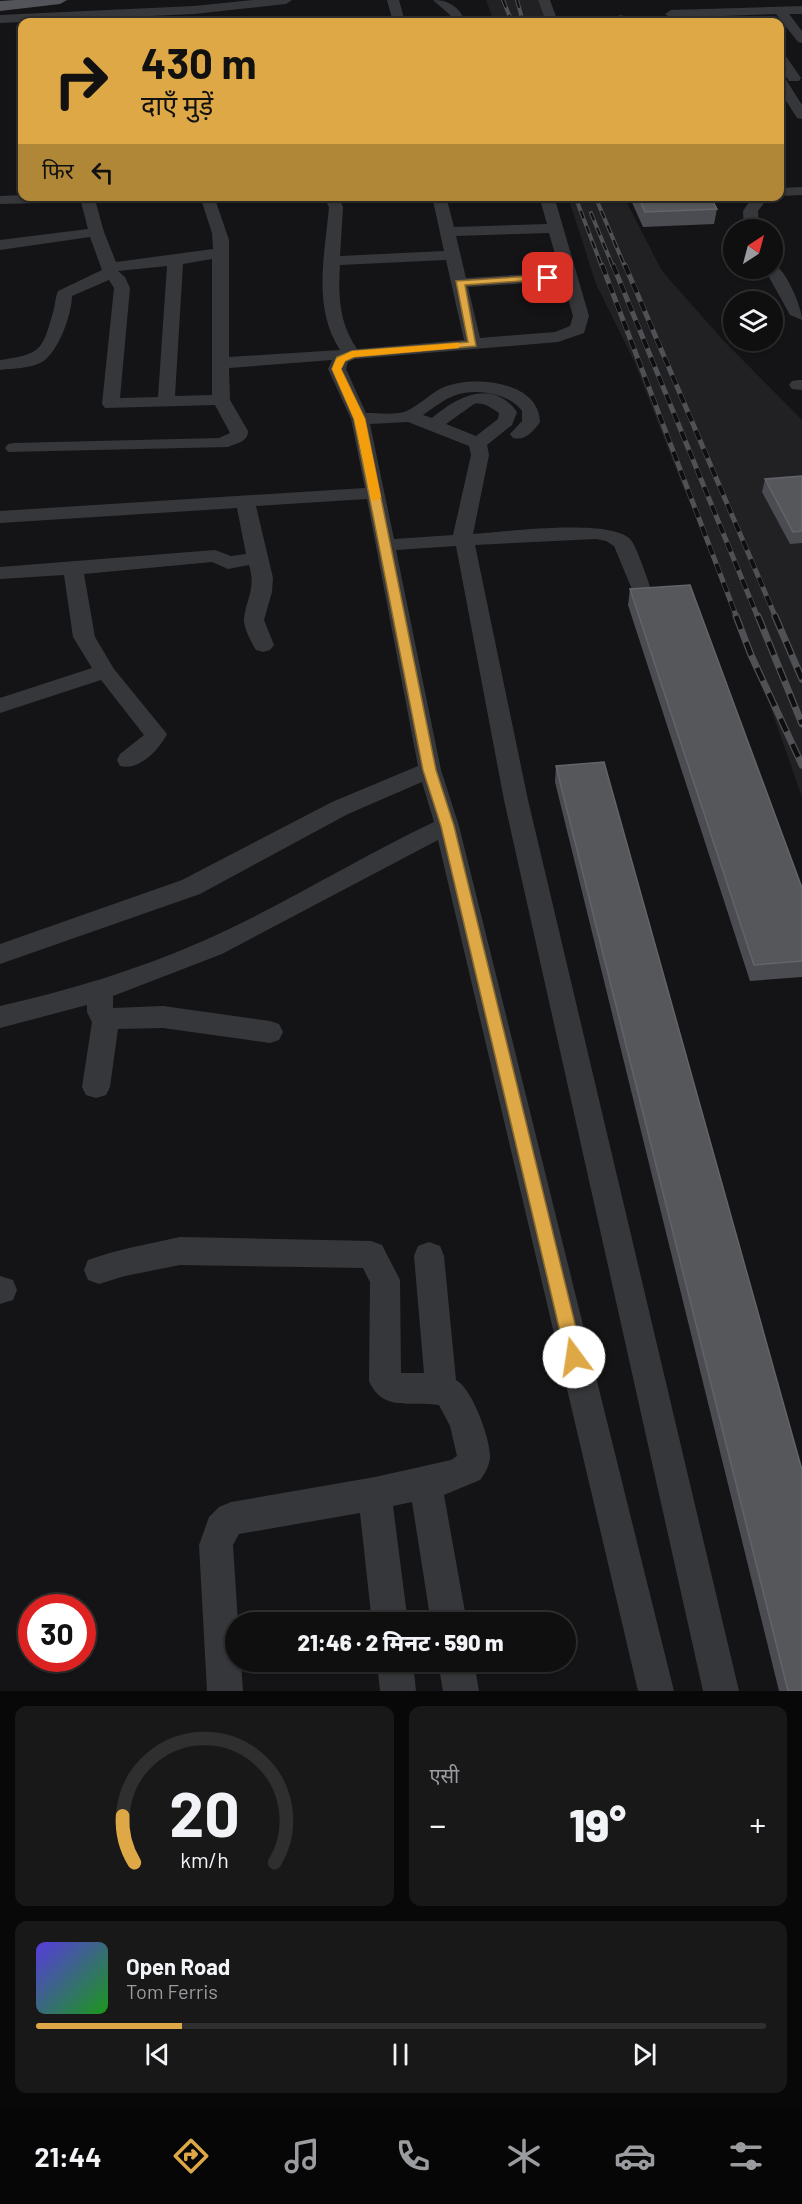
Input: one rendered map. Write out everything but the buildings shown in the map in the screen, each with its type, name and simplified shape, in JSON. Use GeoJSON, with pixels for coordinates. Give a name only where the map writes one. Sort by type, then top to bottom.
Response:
{"type":"FeatureCollection","features":[{"type":"Feature","properties":{"kind":"main road"},"geometry":{"type":"LineString","coordinates":[[0,6],[38,10],[60,0]]}},
{"type":"Feature","properties":{"kind":"street"},"geometry":{"type":"LineString","coordinates":[[0,19],[38,10],[194,10],[286,0]]}},
{"type":"Feature","properties":{"kind":"street"},"geometry":{"type":"LineString","coordinates":[[393,0],[398,18]]}},
{"type":"Feature","properties":{"kind":"street"},"geometry":{"type":"LineString","coordinates":[[439,0],[455,12],[457,18]]}},
{"type":"Feature","properties":{"kind":"street"},"geometry":{"type":"LineString","coordinates":[[544,0],[551,18]]}},
{"type":"Feature","properties":{"kind":"street"},"geometry":{"type":"LineString","coordinates":[[779,10],[802,39]]}},
{"type":"Feature","properties":{"kind":"street"},"geometry":{"type":"LineString","coordinates":[[671,14],[802,10]]}},
{"type":"Feature","properties":{"kind":"street"},"geometry":{"type":"LineString","coordinates":[[784,62],[798,78]]}},
{"type":"Feature","properties":{"kind":"street"},"geometry":{"type":"LineString","coordinates":[[784,86],[802,115]]}},
{"type":"Feature","properties":{"kind":"street"},"geometry":{"type":"LineString","coordinates":[[784,192],[802,191]]}},
{"type":"Feature","properties":{"kind":"street"},"geometry":{"type":"LineString","coordinates":[[0,200],[18,199]]}},
{"type":"Feature","properties":{"kind":"street"},"geometry":{"type":"LineString","coordinates":[[88,201],[96,232],[110,269],[119,279],[122,288],[111,404],[221,400]]}},
{"type":"Feature","properties":{"kind":"street"},"geometry":{"type":"LineString","coordinates":[[14,448],[222,443],[239,436],[239,431],[221,400],[220,253],[223,242],[209,211],[208,201]]}},
{"type":"Feature","properties":{"kind":"street"},"geometry":{"type":"LineString","coordinates":[[333,201],[336,207],[332,305],[338,332],[352,354]]}},
{"type":"Feature","properties":{"kind":"street"},"geometry":{"type":"LineString","coordinates":[[440,201],[473,344]]}},
{"type":"Feature","properties":{"kind":"street"},"geometry":{"type":"LineString","coordinates":[[221,363],[558,337],[578,329],[581,316],[547,201]]}},
{"type":"Feature","properties":{"kind":"street"},"geometry":{"type":"LineString","coordinates":[[749,219],[751,209],[758,201]]}},
{"type":"Feature","properties":{"kind":"street"},"geometry":{"type":"LineString","coordinates":[[448,232],[555,228]]}},
{"type":"Feature","properties":{"kind":"street"},"geometry":{"type":"LineString","coordinates":[[0,245],[96,232]]}},
{"type":"Feature","properties":{"kind":"street"},"geometry":{"type":"LineString","coordinates":[[0,365],[24,362],[42,354],[49,343],[64,294],[71,289],[101,279],[110,269],[220,253]]}},
{"type":"Feature","properties":{"kind":"street"},"geometry":{"type":"LineString","coordinates":[[333,261],[453,255]]}},
{"type":"Feature","properties":{"kind":"street"},"geometry":{"type":"LineString","coordinates":[[166,402],[175,260]]}},
{"type":"Feature","properties":{"kind":"street"},"geometry":{"type":"LineString","coordinates":[[460,283],[569,276]]}},
{"type":"Feature","properties":{"kind":"street"},"geometry":{"type":"LineString","coordinates":[[778,279],[796,312],[802,315]]}},
{"type":"Feature","properties":{"kind":"street"},"geometry":{"type":"LineString","coordinates":[[352,354],[341,359],[337,369],[360,419],[430,770],[447,826],[656,1691]]}},
{"type":"Feature","properties":{"kind":"street"},"geometry":{"type":"LineString","coordinates":[[408,417],[454,390],[489,387],[524,401],[531,409],[531,422],[519,434]]}},
{"type":"Feature","properties":{"kind":"street"},"geometry":{"type":"LineString","coordinates":[[435,424],[463,400],[482,399],[500,405],[508,412],[506,421],[478,443]]}},
{"type":"Feature","properties":{"kind":"street"},"geometry":{"type":"LineString","coordinates":[[360,419],[408,417],[435,424],[478,443]]}},
{"type":"Feature","properties":{"kind":"street"},"geometry":{"type":"LineString","coordinates":[[478,443],[480,455],[462,540],[467,549],[519,812],[721,1691]]}},
{"type":"Feature","properties":{"kind":"street"},"geometry":{"type":"LineString","coordinates":[[0,517],[375,493]]}},
{"type":"Feature","properties":{"kind":"street"},"geometry":{"type":"LineString","coordinates":[[245,502],[256,558],[263,578],[262,592],[254,620],[258,637],[263,645]]}},
{"type":"Feature","properties":{"kind":"street"},"geometry":{"type":"LineString","coordinates":[[385,545],[596,533],[612,536],[622,543],[643,595]]}},
{"type":"Feature","properties":{"kind":"street"},"geometry":{"type":"LineString","coordinates":[[0,573],[215,556],[228,563],[256,558]]}},
{"type":"Feature","properties":{"kind":"street"},"geometry":{"type":"LineString","coordinates":[[73,568],[84,637],[106,673],[112,676],[156,734],[153,740],[128,760]]}},
{"type":"Feature","properties":{"kind":"street"},"geometry":{"type":"LineString","coordinates":[[0,706],[106,673]]}},
{"type":"Feature","properties":{"kind":"street"},"geometry":{"type":"LineString","coordinates":[[0,954],[191,888],[340,808],[430,770]]}},
{"type":"Feature","properties":{"kind":"street"},"geometry":{"type":"LineString","coordinates":[[0,1017],[100,989],[183,959],[239,935],[447,826]]}},
{"type":"Feature","properties":{"kind":"street"},"geometry":{"type":"LineString","coordinates":[[96,1087],[106,1019],[100,1012],[100,989]]}},
{"type":"Feature","properties":{"kind":"street"},"geometry":{"type":"LineString","coordinates":[[106,1019],[163,1017],[270,1032]]}},
{"type":"Feature","properties":{"kind":"street"},"geometry":{"type":"LineString","coordinates":[[99,1270],[125,1262],[180,1251],[371,1256],[385,1280],[385,1381],[392,1388],[449,1392],[457,1401],[475,1454],[474,1460],[464,1472],[375,1494],[231,1519],[221,1529],[216,1545],[225,1691]]}},
{"type":"Feature","properties":{"kind":"street"},"geometry":{"type":"LineString","coordinates":[[429,1256],[441,1390]]}},
{"type":"Feature","properties":{"kind":"street"},"geometry":{"type":"LineString","coordinates":[[425,1482],[447,1612]]}},
{"type":"Feature","properties":{"kind":"street"},"geometry":{"type":"LineString","coordinates":[[375,1494],[389,1612]]}},
{"type":"Feature","properties":{"kind":"street"},"geometry":{"type":"LineString","coordinates":[[396,1672],[398,1691]]}},
{"type":"Feature","properties":{"kind":"street"},"geometry":{"type":"LineString","coordinates":[[457,1672],[460,1691]]}},
{"type":"Feature","properties":{"kind":"shaded area"},"geometry":{"type":"Polygon","coordinates":[[[486,0],[538,0],[545,18],[493,18],[486,0]]]}},
{"type":"Feature","properties":{"kind":"shaded area"},"geometry":{"type":"Polygon","coordinates":[[[569,201],[626,201],[662,271],[723,340],[723,351],[734,351],[802,420],[802,797],[741,623],[681,482],[634,361],[596,284],[569,201]]]}},
{"type":"Feature","properties":{"kind":"railway"},"geometry":{"type":"LineString","coordinates":[[503,0],[510,18]]}},
{"type":"Feature","properties":{"kind":"railway"},"geometry":{"type":"LineString","coordinates":[[517,0],[522,18]]}},
{"type":"Feature","properties":{"kind":"railway"},"geometry":{"type":"LineString","coordinates":[[577,201],[602,267]]}},
{"type":"Feature","properties":{"kind":"railway"},"geometry":{"type":"LineString","coordinates":[[597,201],[625,267]]}},
{"type":"Feature","properties":{"kind":"railway"},"geometry":{"type":"LineString","coordinates":[[591,213],[613,267]]}},
{"type":"Feature","properties":{"kind":"railway"},"geometry":{"type":"LineString","coordinates":[[602,265],[737,618]]}},
{"type":"Feature","properties":{"kind":"railway"},"geometry":{"type":"LineString","coordinates":[[613,265],[758,618]]}},
{"type":"Feature","properties":{"kind":"railway"},"geometry":{"type":"LineString","coordinates":[[625,265],[776,618]]}},
{"type":"Feature","properties":{"kind":"railway"},"geometry":{"type":"LineString","coordinates":[[736,616],[751,655],[802,765]]}},
{"type":"Feature","properties":{"kind":"railway"},"geometry":{"type":"LineString","coordinates":[[758,616],[802,724]]}},
{"type":"Feature","properties":{"kind":"railway"},"geometry":{"type":"LineString","coordinates":[[775,616],[802,679]]}},
{"type":"Feature","properties":{"kind":"slow traffic"},"geometry":{"type":"LineString","coordinates":[[376,497],[360,419],[337,369],[341,359],[352,354],[456,345]]}},
{"type":"Feature","properties":{"kind":"route"},"geometry":{"type":"LineString","coordinates":[[548,278],[460,283],[473,344],[352,354],[341,359],[337,369],[360,419],[430,770],[447,826],[574,1357]]}}]}
